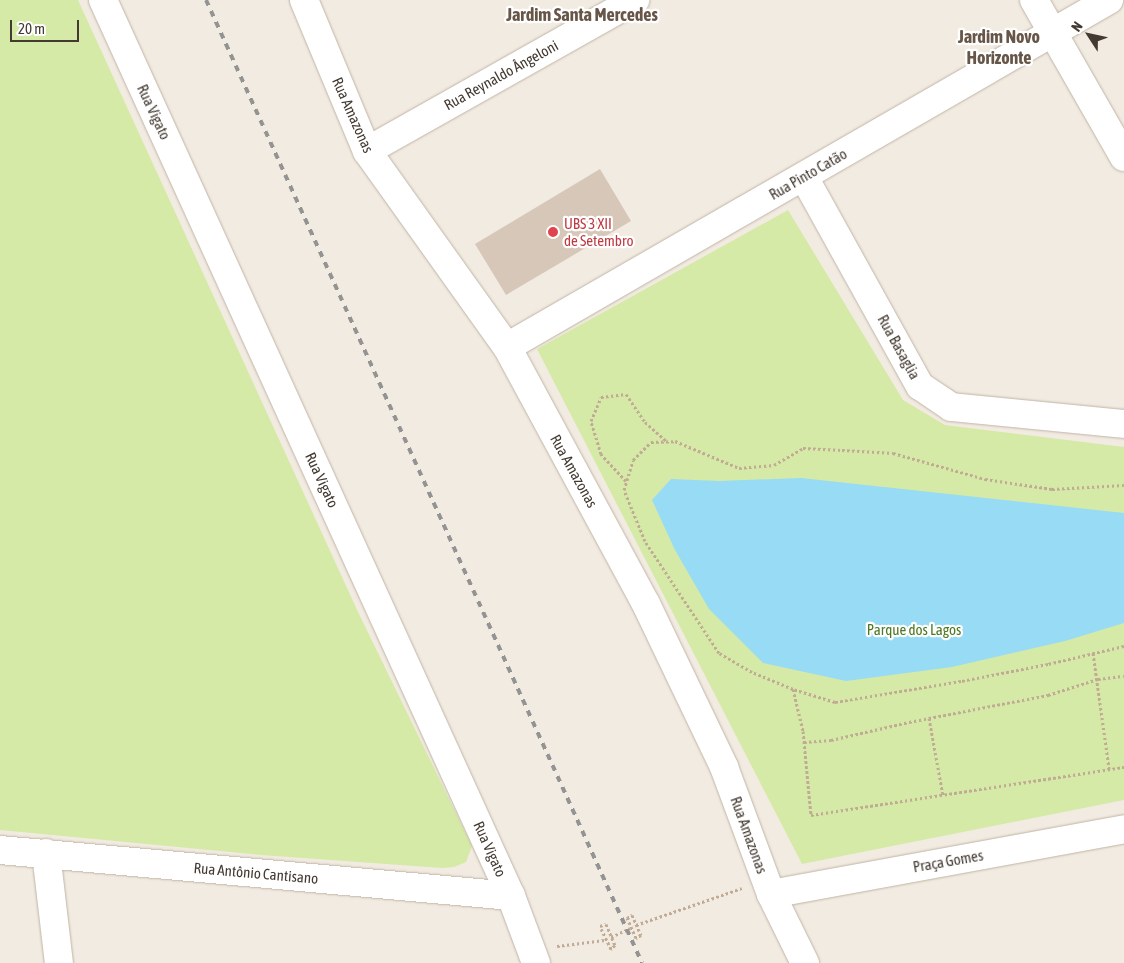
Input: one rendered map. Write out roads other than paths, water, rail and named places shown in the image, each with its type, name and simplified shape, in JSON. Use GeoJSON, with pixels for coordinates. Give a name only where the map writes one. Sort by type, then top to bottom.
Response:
{"type":"FeatureCollection","features":[{"type":"Feature","properties":{"kind":"street","name":"Rua Vigato"},"geometry":{"type":"LineString","coordinates":[[103,0],[511,896],[534,956]]}},
{"type":"Feature","properties":{"kind":"street","name":"Rua Amazonas"},"geometry":{"type":"LineString","coordinates":[[304,0],[367,151],[506,347],[646,604],[724,767],[768,887],[804,963]]}},
{"type":"Feature","properties":{"kind":"street","name":"Rua Reynaldo Ângeloni"},"geometry":{"type":"LineString","coordinates":[[367,151],[635,0]]}},
{"type":"Feature","properties":{"kind":"street"},"geometry":{"type":"LineString","coordinates":[[1034,0],[1124,156]]}},
{"type":"Feature","properties":{"kind":"street","name":"Rua Pinto Catão"},"geometry":{"type":"LineString","coordinates":[[506,347],[1109,0]]}},
{"type":"Feature","properties":{"kind":"street","name":"Rua Basaglia"},"geometry":{"type":"LineString","coordinates":[[804,177],[920,386],[951,407],[1124,424]]}},
{"type":"Feature","properties":{"kind":"street","name":"Praça Gomes"},"geometry":{"type":"LineString","coordinates":[[768,887],[1124,829]]}},
{"type":"Feature","properties":{"kind":"street","name":"Rua Antônio Cantisano"},"geometry":{"type":"LineString","coordinates":[[0,850],[511,896]]}},
{"type":"Feature","properties":{"kind":"street"},"geometry":{"type":"LineString","coordinates":[[46,853],[59,963]]}},
{"type":"Feature","properties":{"kind":"water"},"geometry":{"type":"Polygon","coordinates":[[[801,478],[1124,513],[1124,623],[1065,641],[952,667],[846,681],[763,663],[709,609],[675,550],[652,500],[671,479],[719,481],[801,478]]]}},
{"type":"Feature","properties":{"kind":"railway"},"geometry":{"type":"LineString","coordinates":[[206,0],[642,963]]}},
{"type":"Feature","properties":{"kind":"place","name":"UBS 3 XII de Setembro"},"geometry":{"type":"Point","coordinates":[553,232]}},
{"type":"Feature","properties":{"kind":"district","name":"Jardim Santa Mercedes"},"geometry":{"type":"Point","coordinates":[582,15]}},
{"type":"Feature","properties":{"kind":"district","name":"Jardim Novo Horizonte"},"geometry":{"type":"Point","coordinates":[999,48]}},
{"type":"Feature","properties":{"kind":"park label","name":"Parque dos Lagos"},"geometry":{"type":"Point","coordinates":[914,630]}}]}
